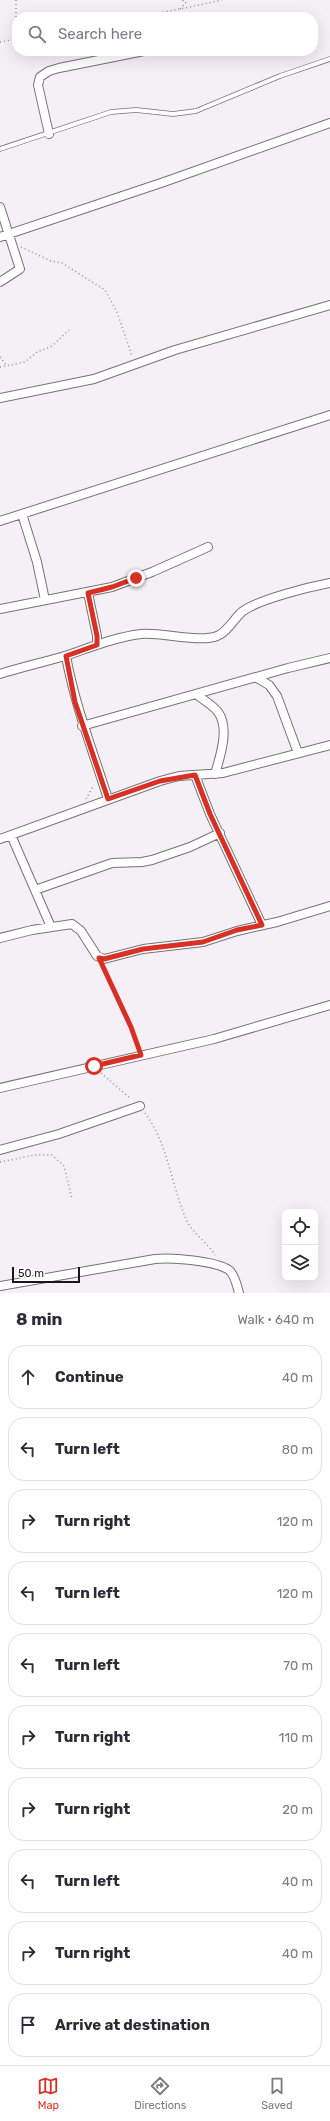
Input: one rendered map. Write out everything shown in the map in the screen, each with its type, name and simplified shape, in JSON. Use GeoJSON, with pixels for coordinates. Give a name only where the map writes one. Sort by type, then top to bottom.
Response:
{"type":"FeatureCollection","features":[{"type":"Feature","properties":{"kind":"street"},"geometry":{"type":"LineString","coordinates":[[49,134],[38,85],[40,77],[49,71],[60,68],[119,56]]}},
{"type":"Feature","properties":{"kind":"street"},"geometry":{"type":"LineString","coordinates":[[0,237],[164,182],[330,123]]}},
{"type":"Feature","properties":{"kind":"street"},"geometry":{"type":"LineString","coordinates":[[0,207],[20,269],[0,282]]}},
{"type":"Feature","properties":{"kind":"street"},"geometry":{"type":"LineString","coordinates":[[0,398],[76,384],[118,372],[135,364],[175,350],[330,305]]}},
{"type":"Feature","properties":{"kind":"street"},"geometry":{"type":"LineString","coordinates":[[0,521],[330,415]]}},
{"type":"Feature","properties":{"kind":"street"},"geometry":{"type":"LineString","coordinates":[[22,514],[37,562],[45,600]]}},
{"type":"Feature","properties":{"kind":"street"},"geometry":{"type":"LineString","coordinates":[[0,609],[88,593],[112,587],[208,547]]}},
{"type":"Feature","properties":{"kind":"street"},"geometry":{"type":"LineString","coordinates":[[0,674],[66,656],[97,645],[140,634],[159,633],[205,638],[217,636],[223,632],[243,611],[313,587],[330,583]]}},
{"type":"Feature","properties":{"kind":"street"},"geometry":{"type":"LineString","coordinates":[[88,593],[97,636],[97,645]]}},
{"type":"Feature","properties":{"kind":"street"},"geometry":{"type":"LineString","coordinates":[[66,656],[70,679],[82,726],[108,799]]}},
{"type":"Feature","properties":{"kind":"street"},"geometry":{"type":"LineString","coordinates":[[82,726],[257,678],[288,668],[330,658]]}},
{"type":"Feature","properties":{"kind":"street"},"geometry":{"type":"LineString","coordinates":[[257,678],[269,685],[277,696],[298,753]]}},
{"type":"Feature","properties":{"kind":"street"},"geometry":{"type":"LineString","coordinates":[[196,694],[218,712],[222,723],[220,751],[215,774]]}},
{"type":"Feature","properties":{"kind":"street"},"geometry":{"type":"LineString","coordinates":[[0,839],[165,779],[215,774],[330,745]]}},
{"type":"Feature","properties":{"kind":"street"},"geometry":{"type":"LineString","coordinates":[[195,775],[262,925]]}},
{"type":"Feature","properties":{"kind":"street"},"geometry":{"type":"LineString","coordinates":[[35,890],[112,863],[142,862],[152,860],[190,847],[220,833]]}},
{"type":"Feature","properties":{"kind":"street"},"geometry":{"type":"LineString","coordinates":[[11,835],[51,927]]}},
{"type":"Feature","properties":{"kind":"street"},"geometry":{"type":"LineString","coordinates":[[0,938],[72,924],[76,925],[99,958],[104,959],[143,949],[203,942],[237,930],[262,925],[330,906]]}},
{"type":"Feature","properties":{"kind":"street"},"geometry":{"type":"LineString","coordinates":[[0,1088],[214,1039],[330,1005]]}},
{"type":"Feature","properties":{"kind":"street"},"geometry":{"type":"LineString","coordinates":[[0,1150],[66,1132],[140,1106]]}},
{"type":"Feature","properties":{"kind":"street"},"geometry":{"type":"LineString","coordinates":[[0,1286],[165,1258],[220,1266],[232,1273],[239,1293]]}},
{"type":"Feature","properties":{"kind":"lane"},"geometry":{"type":"LineString","coordinates":[[0,149],[49,134],[111,112],[136,110],[173,114],[196,111],[280,76],[330,59]]}},
{"type":"Feature","properties":{"kind":"path"},"geometry":{"type":"LineString","coordinates":[[16,0],[16,12]]}},
{"type":"Feature","properties":{"kind":"path"},"geometry":{"type":"LineString","coordinates":[[183,0],[184,4]]}},
{"type":"Feature","properties":{"kind":"path"},"geometry":{"type":"LineString","coordinates":[[180,9],[188,0]]}},
{"type":"Feature","properties":{"kind":"path"},"geometry":{"type":"LineString","coordinates":[[173,12],[180,9],[222,0]]}},
{"type":"Feature","properties":{"kind":"path"},"geometry":{"type":"LineString","coordinates":[[0,42],[12,40]]}},
{"type":"Feature","properties":{"kind":"path"},"geometry":{"type":"LineString","coordinates":[[12,243],[51,261],[62,263],[104,290],[116,312],[135,364]]}},
{"type":"Feature","properties":{"kind":"path"},"geometry":{"type":"LineString","coordinates":[[0,367],[25,362],[37,352],[52,346],[68,330]]}},
{"type":"Feature","properties":{"kind":"path"},"geometry":{"type":"LineString","coordinates":[[0,357],[7,366]]}},
{"type":"Feature","properties":{"kind":"path"},"geometry":{"type":"LineString","coordinates":[[80,809],[100,773]]}},
{"type":"Feature","properties":{"kind":"path"},"geometry":{"type":"LineString","coordinates":[[99,958],[131,1027],[141,1055]]}},
{"type":"Feature","properties":{"kind":"path"},"geometry":{"type":"LineString","coordinates":[[94,1066],[140,1106],[150,1120],[159,1138],[187,1221],[212,1251],[220,1266]]}},
{"type":"Feature","properties":{"kind":"path"},"geometry":{"type":"LineString","coordinates":[[0,1162],[35,1155],[52,1155],[64,1166],[72,1199]]}},
{"type":"Feature","properties":{"kind":"route"},"geometry":{"type":"LineString","coordinates":[[94,1066],[141,1055],[131,1027],[99,958],[104,959],[143,949],[203,942],[222,937],[237,930],[262,925],[210,814],[195,775],[170,778],[108,799],[82,726],[75,702],[66,656],[97,645],[97,636],[88,593],[112,587],[136,578]]}}]}
